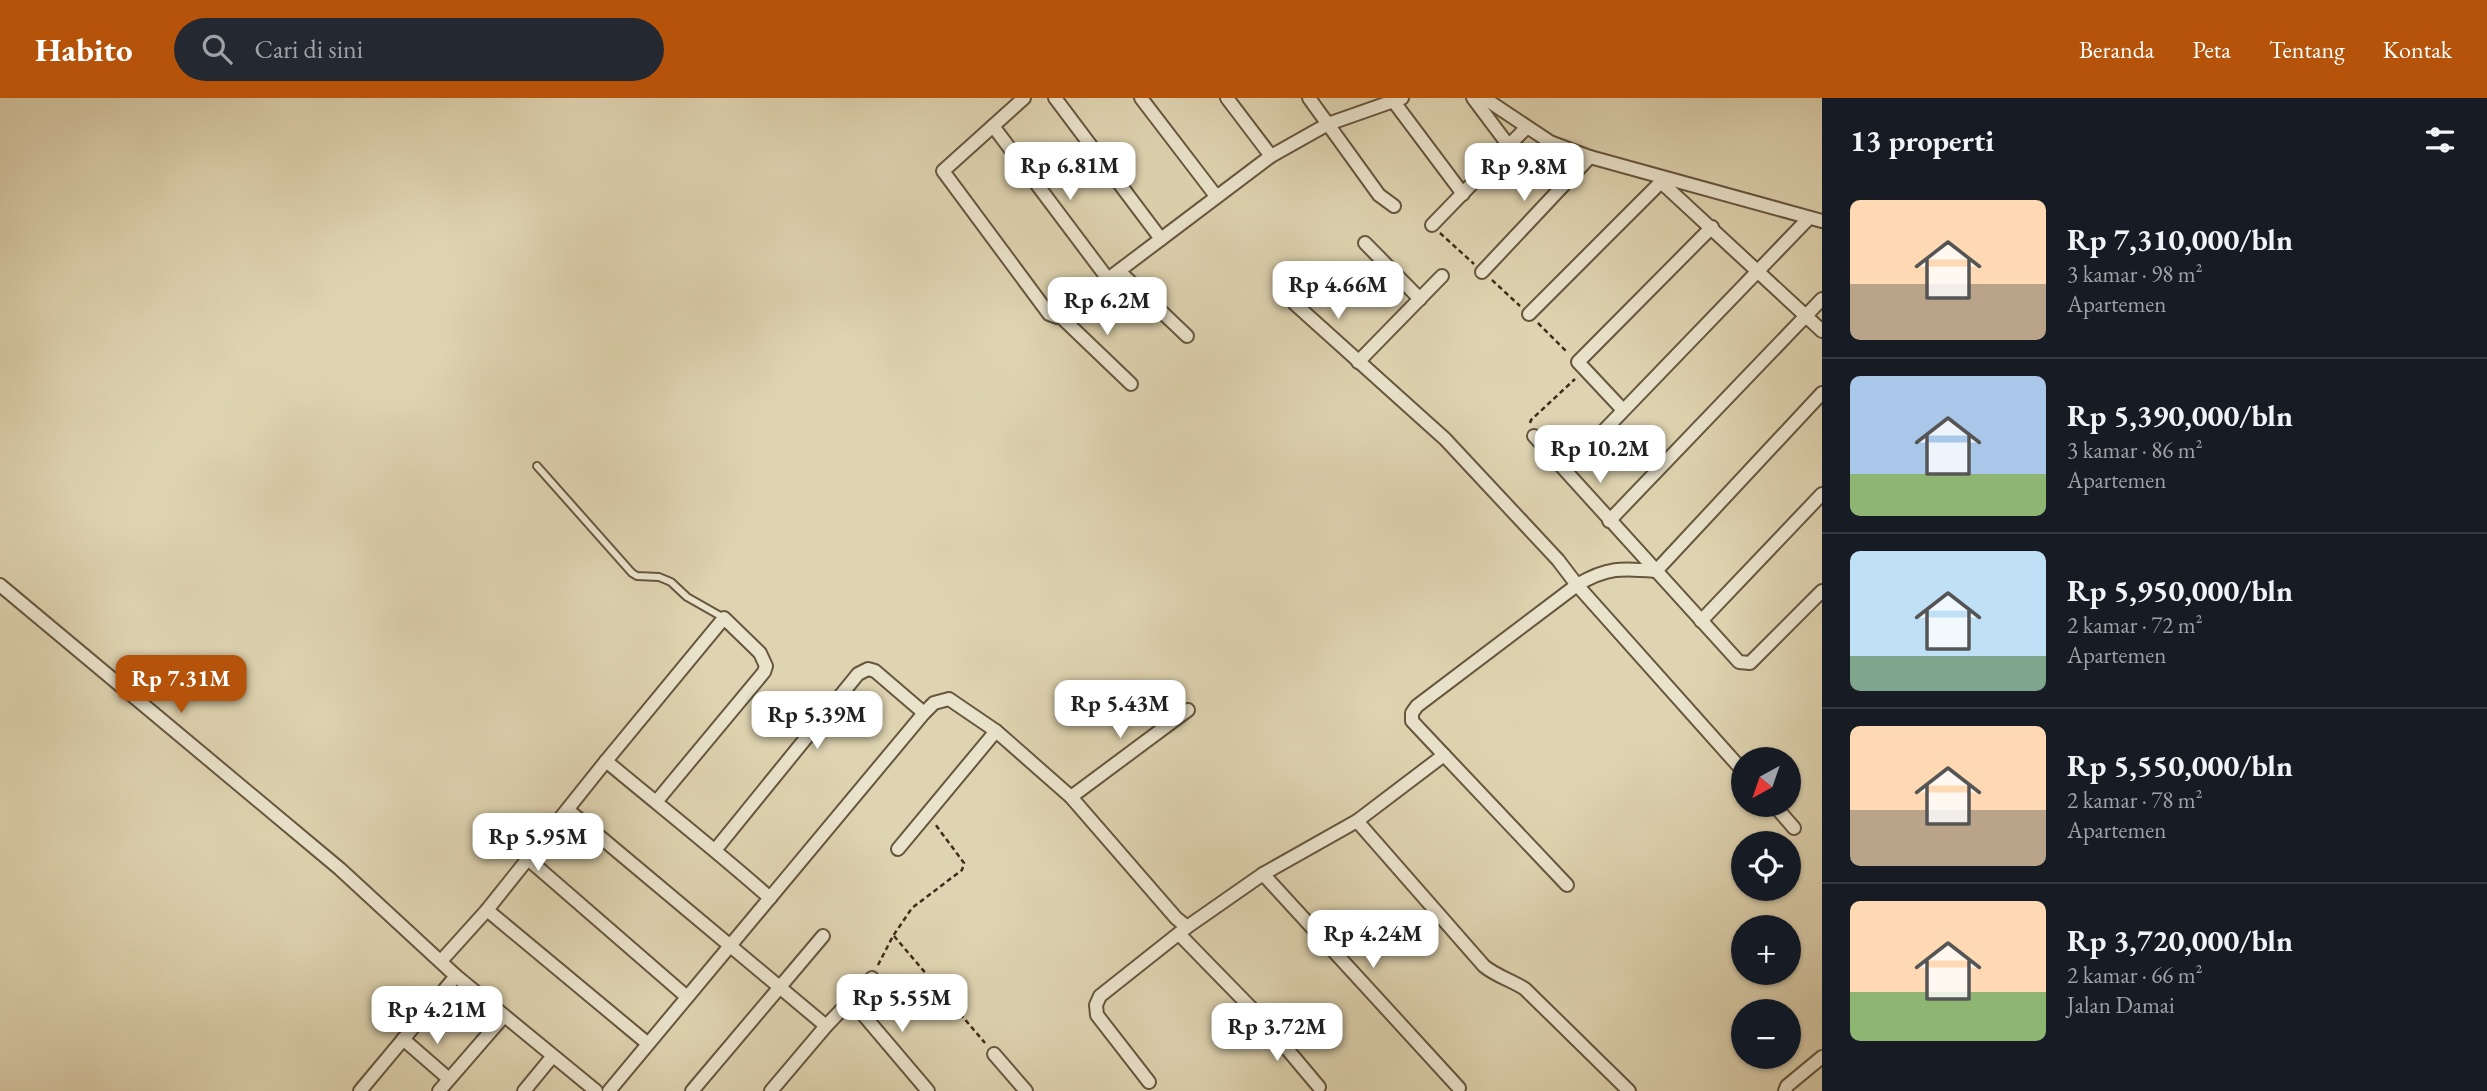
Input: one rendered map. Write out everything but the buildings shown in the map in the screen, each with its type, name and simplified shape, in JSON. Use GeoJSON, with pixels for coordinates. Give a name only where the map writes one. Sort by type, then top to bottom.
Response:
{"type":"FeatureCollection","features":[{"type":"Feature","properties":{"kind":"street"},"geometry":{"type":"LineString","coordinates":[[1024,98],[943,171],[1053,317],[1119,271],[1271,156],[1328,124],[1396,99],[1463,194]]}},
{"type":"Feature","properties":{"kind":"street"},"geometry":{"type":"LineString","coordinates":[[1055,98],[1161,239]]}},
{"type":"Feature","properties":{"kind":"street"},"geometry":{"type":"LineString","coordinates":[[1141,98],[1216,196]]}},
{"type":"Feature","properties":{"kind":"street"},"geometry":{"type":"LineString","coordinates":[[1227,98],[1271,156]]}},
{"type":"Feature","properties":{"kind":"street"},"geometry":{"type":"LineString","coordinates":[[1309,98],[1379,195],[1394,206]]}},
{"type":"Feature","properties":{"kind":"street"},"geometry":{"type":"LineString","coordinates":[[1473,98],[1508,146]]}},
{"type":"Feature","properties":{"kind":"street"},"geometry":{"type":"LineString","coordinates":[[1484,98],[1550,142],[1590,158],[1663,180],[1822,221]]}},
{"type":"Feature","properties":{"kind":"street"},"geometry":{"type":"LineString","coordinates":[[993,126],[1108,279]]}},
{"type":"Feature","properties":{"kind":"street"},"geometry":{"type":"LineString","coordinates":[[1432,225],[1526,128]]}},
{"type":"Feature","properties":{"kind":"street"},"geometry":{"type":"LineString","coordinates":[[1482,272],[1590,158]]}},
{"type":"Feature","properties":{"kind":"street"},"geometry":{"type":"LineString","coordinates":[[1663,180],[1822,331]]}},
{"type":"Feature","properties":{"kind":"street"},"geometry":{"type":"LineString","coordinates":[[1529,314],[1663,180]]}},
{"type":"Feature","properties":{"kind":"street"},"geometry":{"type":"LineString","coordinates":[[1566,470],[1809,218]]}},
{"type":"Feature","properties":{"kind":"street"},"geometry":{"type":"LineString","coordinates":[[1623,410],[1581,367],[1712,227]]}},
{"type":"Feature","properties":{"kind":"street"},"geometry":{"type":"LineString","coordinates":[[1365,243],[1420,299]]}},
{"type":"Feature","properties":{"kind":"street"},"geometry":{"type":"LineString","coordinates":[[1119,271],[1187,336]]}},
{"type":"Feature","properties":{"kind":"street"},"geometry":{"type":"LineString","coordinates":[[1358,362],[1442,276]]}},
{"type":"Feature","properties":{"kind":"street"},"geometry":{"type":"LineString","coordinates":[[1609,521],[1822,299]]}},
{"type":"Feature","properties":{"kind":"street"},"geometry":{"type":"LineString","coordinates":[[1295,304],[1445,439],[1558,560],[1577,585],[1731,758]]}},
{"type":"Feature","properties":{"kind":"street"},"geometry":{"type":"LineString","coordinates":[[1059,315],[1131,384]]}},
{"type":"Feature","properties":{"kind":"street"},"geometry":{"type":"LineString","coordinates":[[1567,885],[1412,721],[1412,713],[1417,706],[1595,574],[1611,569],[1656,571],[1822,393]]}},
{"type":"Feature","properties":{"kind":"street"},"geometry":{"type":"LineString","coordinates":[[1534,436],[1739,662],[1751,663],[1822,591]]}},
{"type":"Feature","properties":{"kind":"street"},"geometry":{"type":"LineString","coordinates":[[1701,621],[1822,494]]}},
{"type":"Feature","properties":{"kind":"street"},"geometry":{"type":"LineString","coordinates":[[0,585],[340,869],[456,976],[596,1091]]}},
{"type":"Feature","properties":{"kind":"street"},"geometry":{"type":"LineString","coordinates":[[441,961],[487,910],[724,618],[760,653],[766,666],[764,672],[656,803]]}},
{"type":"Feature","properties":{"kind":"street"},"geometry":{"type":"LineString","coordinates":[[716,849],[858,674],[867,669],[875,671],[924,713]]}},
{"type":"Feature","properties":{"kind":"street"},"geometry":{"type":"LineString","coordinates":[[608,1091],[924,713],[934,703],[949,699],[996,731],[1071,797],[1319,1087]]}},
{"type":"Feature","properties":{"kind":"street"},"geometry":{"type":"LineString","coordinates":[[1071,797],[1188,710]]}},
{"type":"Feature","properties":{"kind":"street"},"geometry":{"type":"LineString","coordinates":[[898,849],[996,731]]}},
{"type":"Feature","properties":{"kind":"street"},"geometry":{"type":"LineString","coordinates":[[1149,1082],[1097,1015],[1096,1005],[1100,996],[1183,931],[1263,874],[1357,821],[1444,755]]}},
{"type":"Feature","properties":{"kind":"street"},"geometry":{"type":"LineString","coordinates":[[606,761],[716,849],[771,898]]}},
{"type":"Feature","properties":{"kind":"street"},"geometry":{"type":"LineString","coordinates":[[568,810],[826,1026]]}},
{"type":"Feature","properties":{"kind":"street"},"geometry":{"type":"LineString","coordinates":[[1784,817],[1794,828]]}},
{"type":"Feature","properties":{"kind":"street"},"geometry":{"type":"LineString","coordinates":[[1357,821],[1484,966],[1495,975],[1511,980],[1525,989],[1629,1091]]}},
{"type":"Feature","properties":{"kind":"street"},"geometry":{"type":"LineString","coordinates":[[528,859],[687,997]]}},
{"type":"Feature","properties":{"kind":"street"},"geometry":{"type":"LineString","coordinates":[[1263,874],[1459,1088]]}},
{"type":"Feature","properties":{"kind":"street"},"geometry":{"type":"LineString","coordinates":[[487,910],[647,1043]]}},
{"type":"Feature","properties":{"kind":"street"},"geometry":{"type":"LineString","coordinates":[[692,1091],[823,936]]}},
{"type":"Feature","properties":{"kind":"street"},"geometry":{"type":"LineString","coordinates":[[360,1091],[456,976]]}},
{"type":"Feature","properties":{"kind":"street"},"geometry":{"type":"LineString","coordinates":[[771,1091],[850,999],[872,978]]}},
{"type":"Feature","properties":{"kind":"street"},"geometry":{"type":"LineString","coordinates":[[850,999],[928,1091]]}},
{"type":"Feature","properties":{"kind":"street"},"geometry":{"type":"LineString","coordinates":[[439,1091],[505,1016]]}},
{"type":"Feature","properties":{"kind":"street"},"geometry":{"type":"LineString","coordinates":[[403,1039],[449,1079]]}},
{"type":"Feature","properties":{"kind":"street"},"geometry":{"type":"LineString","coordinates":[[994,1054],[1026,1091]]}},
{"type":"Feature","properties":{"kind":"street"},"geometry":{"type":"LineString","coordinates":[[524,1091],[552,1057]]}},
{"type":"Feature","properties":{"kind":"street"},"geometry":{"type":"LineString","coordinates":[[1785,1091],[1787,1086],[1822,1057]]}},
{"type":"Feature","properties":{"kind":"lane"},"geometry":{"type":"LineString","coordinates":[[537,466],[632,573],[637,576],[659,577],[671,582],[687,597],[724,618]]}},
{"type":"Feature","properties":{"kind":"path"},"geometry":{"type":"LineString","coordinates":[[1432,225],[1529,314],[1581,367],[1531,420],[1529,427],[1534,436]]}},
{"type":"Feature","properties":{"kind":"path"},"geometry":{"type":"LineString","coordinates":[[872,978],[893,936],[912,908],[962,870],[964,863],[960,855],[926,813]]}},
{"type":"Feature","properties":{"kind":"path"},"geometry":{"type":"LineString","coordinates":[[893,936],[994,1054]]}}]}
